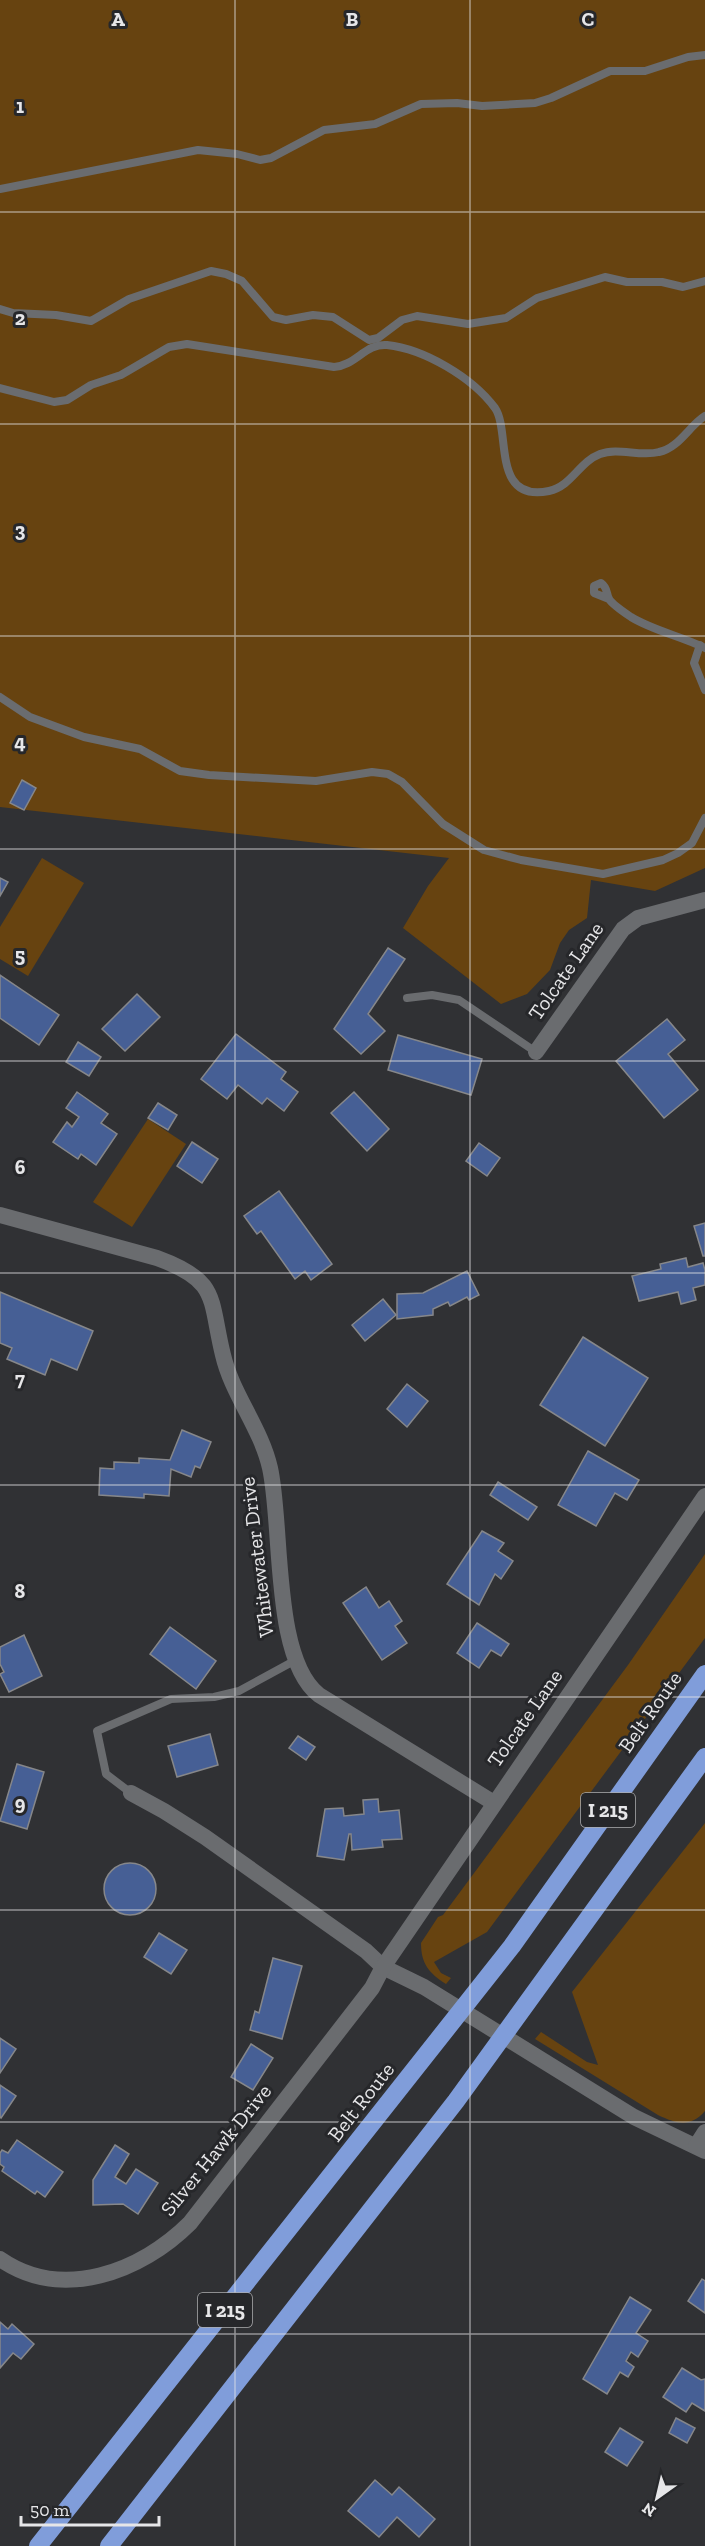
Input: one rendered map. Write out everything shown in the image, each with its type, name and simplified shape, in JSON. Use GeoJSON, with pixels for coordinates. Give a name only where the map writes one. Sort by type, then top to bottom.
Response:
{"type":"FeatureCollection","features":[{"type":"Feature","properties":{"kind":"highway","name":"Belt Route"},"geometry":{"type":"LineString","coordinates":[[38,2546],[512,1946],[705,1674]]}},
{"type":"Feature","properties":{"kind":"highway","name":"I 215"},"geometry":{"type":"LineString","coordinates":[[109,2546],[456,2101],[705,1756]]}},
{"type":"Feature","properties":{"kind":"street","name":"Tolcate Lane"},"geometry":{"type":"LineString","coordinates":[[536,1052],[622,929],[638,918],[705,900]]}},
{"type":"Feature","properties":{"kind":"street","name":"Whitewater Drive"},"geometry":{"type":"LineString","coordinates":[[0,1215],[163,1260],[182,1268],[206,1287],[219,1328],[223,1355],[270,1468],[288,1635],[294,1661],[305,1682],[319,1695],[494,1803]]}},
{"type":"Feature","properties":{"kind":"street","name":"Tolcate Lane"},"geometry":{"type":"LineString","coordinates":[[383,1967],[705,1496]]}},
{"type":"Feature","properties":{"kind":"street"},"geometry":{"type":"LineString","coordinates":[[130,1793],[205,1837],[366,1951],[383,1967],[424,1987],[634,2117],[702,2143]]}},
{"type":"Feature","properties":{"kind":"street","name":"Silver Hawk Drive"},"geometry":{"type":"LineString","coordinates":[[0,2259],[37,2277],[74,2281],[112,2273],[163,2247],[195,2217],[372,1988],[383,1967]]}},
{"type":"Feature","properties":{"kind":"lane"},"geometry":{"type":"LineString","coordinates":[[0,189],[198,150],[227,152],[260,160],[271,158],[324,130],[375,124],[421,104],[535,103],[610,71],[645,71],[688,57],[705,55]]}},
{"type":"Feature","properties":{"kind":"lane"},"geometry":{"type":"LineString","coordinates":[[0,309],[13,314],[56,315],[90,321],[129,299],[211,271],[242,280],[273,317],[286,320],[313,315],[333,317],[369,340],[378,338],[402,320],[417,316],[468,324],[506,318],[537,298],[605,277],[627,282],[662,282],[683,286],[705,281]]}},
{"type":"Feature","properties":{"kind":"lane"},"geometry":{"type":"LineString","coordinates":[[0,388],[46,400],[67,400],[91,385],[121,375],[169,347],[187,344],[334,367],[345,367],[372,347],[389,345],[440,361],[454,369],[495,408],[510,475],[529,491],[547,491],[563,486],[598,454],[609,452],[645,454],[660,452],[672,447],[705,416]]}},
{"type":"Feature","properties":{"kind":"lane"},"geometry":{"type":"LineString","coordinates":[[609,599],[630,617],[685,637],[702,646],[694,663],[705,690]]}},
{"type":"Feature","properties":{"kind":"lane"},"geometry":{"type":"LineString","coordinates":[[0,697],[30,717],[84,737],[140,749],[180,771],[209,776],[316,781],[365,772],[388,774],[402,782],[443,824],[484,850],[521,860],[603,874],[663,860],[685,849],[692,843],[705,818]]}},
{"type":"Feature","properties":{"kind":"lane"},"geometry":{"type":"LineString","coordinates":[[407,998],[432,995],[459,1000],[536,1052]]}},
{"type":"Feature","properties":{"kind":"lane"},"geometry":{"type":"LineString","coordinates":[[130,1793],[106,1774],[97,1731],[171,1699],[214,1697],[238,1691],[294,1661]]}},
{"type":"Feature","properties":{"kind":"shaded area"},"geometry":{"type":"Polygon","coordinates":[[[0,0],[705,0],[705,868],[655,891],[591,880],[587,918],[569,930],[560,943],[550,970],[527,994],[501,1004],[403,928],[428,886],[449,858],[0,807],[0,0]]]}},
{"type":"Feature","properties":{"kind":"shaded area"},"geometry":{"type":"Polygon","coordinates":[[[42,858],[84,883],[28,976],[0,959],[0,927],[42,858]]]}},
{"type":"Feature","properties":{"kind":"shaded area"},"geometry":{"type":"Polygon","coordinates":[[[148,1119],[186,1144],[132,1227],[93,1202],[148,1119]]]}},
{"type":"Feature","properties":{"kind":"shaded area"},"geometry":{"type":"Polygon","coordinates":[[[705,1554],[705,1638],[487,1932],[434,1962],[441,1973],[451,1978],[446,1984],[427,1967],[421,1943],[438,1917],[443,1915],[628,1665],[705,1554]]]}},
{"type":"Feature","properties":{"kind":"shaded area"},"geometry":{"type":"Polygon","coordinates":[[[705,1823],[705,2111],[694,2120],[683,2123],[658,2115],[535,2039],[541,2032],[587,2062],[598,2065],[572,1992],[705,1823]]]}},
{"type":"Feature","properties":{"kind":"building"},"geometry":{"type":"Polygon","coordinates":[[[22,780],[36,788],[24,810],[10,803],[22,780]]]}},
{"type":"Feature","properties":{"kind":"building"},"geometry":{"type":"Polygon","coordinates":[[[0,878],[8,882],[0,896],[0,878]]]}},
{"type":"Feature","properties":{"kind":"building"},"geometry":{"type":"Polygon","coordinates":[[[388,948],[405,959],[368,1014],[385,1031],[361,1054],[334,1029],[388,948]]]}},
{"type":"Feature","properties":{"kind":"building"},"geometry":{"type":"Polygon","coordinates":[[[0,975],[59,1015],[39,1045],[0,1018],[0,975]]]}},
{"type":"Feature","properties":{"kind":"building"},"geometry":{"type":"Polygon","coordinates":[[[137,994],[160,1017],[125,1051],[102,1029],[137,994]]]}},
{"type":"Feature","properties":{"kind":"building"},"geometry":{"type":"Polygon","coordinates":[[[667,1019],[685,1040],[668,1054],[698,1090],[664,1118],[616,1061],[667,1019]]]}},
{"type":"Feature","properties":{"kind":"building"},"geometry":{"type":"Polygon","coordinates":[[[236,1034],[286,1072],[281,1079],[298,1092],[284,1111],[267,1098],[262,1104],[238,1085],[227,1099],[201,1079],[236,1034]]]}},
{"type":"Feature","properties":{"kind":"building"},"geometry":{"type":"Polygon","coordinates":[[[398,1035],[482,1059],[471,1095],[388,1070],[398,1035]]]}},
{"type":"Feature","properties":{"kind":"building"},"geometry":{"type":"Polygon","coordinates":[[[78,1042],[101,1057],[89,1076],[66,1062],[78,1042]]]}},
{"type":"Feature","properties":{"kind":"building"},"geometry":{"type":"Polygon","coordinates":[[[77,1092],[108,1114],[101,1123],[117,1134],[96,1165],[81,1154],[78,1159],[53,1142],[67,1122],[72,1127],[79,1117],[66,1108],[77,1092]]]}},
{"type":"Feature","properties":{"kind":"building"},"geometry":{"type":"Polygon","coordinates":[[[354,1092],[389,1129],[367,1151],[331,1113],[354,1092]]]}},
{"type":"Feature","properties":{"kind":"building"},"geometry":{"type":"Polygon","coordinates":[[[158,1103],[177,1115],[168,1130],[148,1118],[158,1103]]]}},
{"type":"Feature","properties":{"kind":"building"},"geometry":{"type":"Polygon","coordinates":[[[192,1142],[218,1159],[202,1183],[177,1166],[192,1142]]]}},
{"type":"Feature","properties":{"kind":"building"},"geometry":{"type":"Polygon","coordinates":[[[479,1143],[500,1158],[487,1176],[466,1161],[479,1143]]]}},
{"type":"Feature","properties":{"kind":"building"},"geometry":{"type":"Polygon","coordinates":[[[279,1191],[332,1264],[311,1280],[305,1271],[295,1279],[261,1231],[257,1234],[244,1216],[279,1191]]]}},
{"type":"Feature","properties":{"kind":"building"},"geometry":{"type":"Polygon","coordinates":[[[705,1223],[705,1256],[703,1256],[694,1226],[705,1223]]]}},
{"type":"Feature","properties":{"kind":"building"},"geometry":{"type":"Polygon","coordinates":[[[686,1258],[688,1267],[703,1263],[705,1270],[705,1285],[693,1288],[696,1300],[681,1304],[678,1292],[639,1301],[632,1276],[661,1269],[660,1264],[686,1258]]]}},
{"type":"Feature","properties":{"kind":"building"},"geometry":{"type":"Polygon","coordinates":[[[467,1271],[479,1295],[469,1300],[467,1297],[450,1306],[448,1302],[433,1309],[433,1315],[397,1319],[397,1294],[423,1293],[467,1271]]]}},
{"type":"Feature","properties":{"kind":"building"},"geometry":{"type":"Polygon","coordinates":[[[0,1292],[93,1331],[77,1370],[51,1359],[45,1375],[7,1359],[12,1348],[0,1343],[0,1292]]]}},
{"type":"Feature","properties":{"kind":"building"},"geometry":{"type":"Polygon","coordinates":[[[383,1299],[396,1315],[365,1341],[352,1325],[383,1299]]]}},
{"type":"Feature","properties":{"kind":"building"},"geometry":{"type":"Polygon","coordinates":[[[583,1337],[648,1378],[605,1446],[540,1405],[583,1337]]]}},
{"type":"Feature","properties":{"kind":"building"},"geometry":{"type":"Polygon","coordinates":[[[407,1384],[428,1401],[407,1427],[387,1409],[407,1384]]]}},
{"type":"Feature","properties":{"kind":"building"},"geometry":{"type":"Polygon","coordinates":[[[182,1430],[211,1442],[200,1468],[195,1466],[191,1477],[171,1469],[169,1496],[144,1494],[144,1498],[99,1495],[100,1468],[114,1469],[114,1462],[139,1463],[139,1458],[170,1460],[182,1430]]]}},
{"type":"Feature","properties":{"kind":"building"},"geometry":{"type":"Polygon","coordinates":[[[588,1451],[639,1480],[627,1500],[615,1493],[596,1526],[558,1505],[588,1451]]]}},
{"type":"Feature","properties":{"kind":"building"},"geometry":{"type":"Polygon","coordinates":[[[498,1482],[537,1507],[528,1520],[490,1495],[498,1482]]]}},
{"type":"Feature","properties":{"kind":"building"},"geometry":{"type":"Polygon","coordinates":[[[482,1531],[504,1543],[498,1551],[513,1561],[501,1579],[495,1574],[479,1605],[447,1584],[482,1531]]]}},
{"type":"Feature","properties":{"kind":"building"},"geometry":{"type":"Polygon","coordinates":[[[366,1587],[379,1608],[389,1601],[402,1621],[395,1626],[407,1643],[382,1660],[343,1603],[366,1587]]]}},
{"type":"Feature","properties":{"kind":"building"},"geometry":{"type":"Polygon","coordinates":[[[477,1623],[509,1644],[501,1656],[491,1650],[479,1668],[457,1653],[477,1623]]]}},
{"type":"Feature","properties":{"kind":"building"},"geometry":{"type":"Polygon","coordinates":[[[170,1627],[216,1661],[196,1689],[150,1654],[170,1627]]]}},
{"type":"Feature","properties":{"kind":"building"},"geometry":{"type":"Polygon","coordinates":[[[24,1635],[42,1676],[9,1692],[0,1674],[4,1672],[0,1664],[0,1647],[24,1635]]]}},
{"type":"Feature","properties":{"kind":"building"},"geometry":{"type":"Polygon","coordinates":[[[210,1734],[218,1765],[177,1777],[168,1746],[210,1734]]]}},
{"type":"Feature","properties":{"kind":"building"},"geometry":{"type":"Polygon","coordinates":[[[298,1736],[315,1747],[306,1760],[289,1748],[298,1736]]]}},
{"type":"Feature","properties":{"kind":"building"},"geometry":{"type":"Polygon","coordinates":[[[17,1764],[44,1772],[27,1829],[0,1821],[17,1764]]]}},
{"type":"Feature","properties":{"kind":"building"},"geometry":{"type":"Polygon","coordinates":[[[378,1799],[379,1812],[399,1810],[402,1839],[382,1840],[383,1847],[352,1850],[351,1834],[349,1834],[344,1860],[317,1856],[325,1809],[343,1808],[344,1816],[364,1814],[363,1800],[378,1799]]]}},
{"type":"Feature","properties":{"kind":"building"},"geometry":{"type":"Polygon","coordinates":[[[125,1863],[135,1863],[144,1867],[152,1875],[156,1889],[152,1903],[144,1911],[135,1915],[125,1915],[116,1911],[108,1903],[104,1894],[104,1884],[108,1875],[116,1867],[125,1863]]]}},
{"type":"Feature","properties":{"kind":"building"},"geometry":{"type":"Polygon","coordinates":[[[159,1933],[187,1950],[171,1974],[144,1957],[159,1933]]]}},
{"type":"Feature","properties":{"kind":"building"},"geometry":{"type":"Polygon","coordinates":[[[273,1958],[302,1966],[282,2039],[250,2030],[255,2011],[259,2013],[273,1958]]]}},
{"type":"Feature","properties":{"kind":"building"},"geometry":{"type":"Polygon","coordinates":[[[0,2038],[16,2049],[0,2073],[0,2038]]]}},
{"type":"Feature","properties":{"kind":"building"},"geometry":{"type":"Polygon","coordinates":[[[251,2044],[273,2058],[253,2090],[231,2077],[251,2044]]]}},
{"type":"Feature","properties":{"kind":"building"},"geometry":{"type":"Polygon","coordinates":[[[0,2085],[16,2096],[1,2118],[0,2117],[0,2085]]]}},
{"type":"Feature","properties":{"kind":"building"},"geometry":{"type":"Polygon","coordinates":[[[17,2140],[63,2172],[45,2197],[37,2191],[35,2194],[2,2171],[4,2167],[0,2164],[0,2153],[2,2150],[8,2153],[17,2140]]]}},
{"type":"Feature","properties":{"kind":"building"},"geometry":{"type":"Polygon","coordinates":[[[115,2145],[129,2154],[115,2177],[126,2184],[136,2169],[158,2183],[138,2214],[123,2204],[93,2205],[93,2180],[115,2145]]]}},
{"type":"Feature","properties":{"kind":"building"},"geometry":{"type":"Polygon","coordinates":[[[702,2279],[705,2281],[705,2313],[688,2301],[702,2279]]]}},
{"type":"Feature","properties":{"kind":"building"},"geometry":{"type":"Polygon","coordinates":[[[630,2297],[651,2310],[636,2333],[648,2341],[638,2357],[631,2352],[626,2361],[634,2367],[628,2377],[620,2372],[607,2394],[583,2379],[630,2297]]]}},
{"type":"Feature","properties":{"kind":"building"},"geometry":{"type":"Polygon","coordinates":[[[0,2322],[8,2329],[12,2324],[34,2344],[21,2359],[13,2353],[0,2368],[0,2322]]]}},
{"type":"Feature","properties":{"kind":"building"},"geometry":{"type":"Polygon","coordinates":[[[682,2368],[701,2380],[705,2379],[705,2411],[692,2403],[686,2412],[663,2397],[682,2368]]]}},
{"type":"Feature","properties":{"kind":"building"},"geometry":{"type":"Polygon","coordinates":[[[676,2418],[695,2428],[687,2443],[669,2433],[676,2418]]]}},
{"type":"Feature","properties":{"kind":"building"},"geometry":{"type":"Polygon","coordinates":[[[620,2428],[643,2442],[627,2466],[605,2452],[620,2428]]]}},
{"type":"Feature","properties":{"kind":"building"},"geometry":{"type":"Polygon","coordinates":[[[375,2480],[392,2495],[399,2487],[435,2519],[419,2537],[397,2517],[379,2537],[348,2511],[375,2480]]]}}]}
